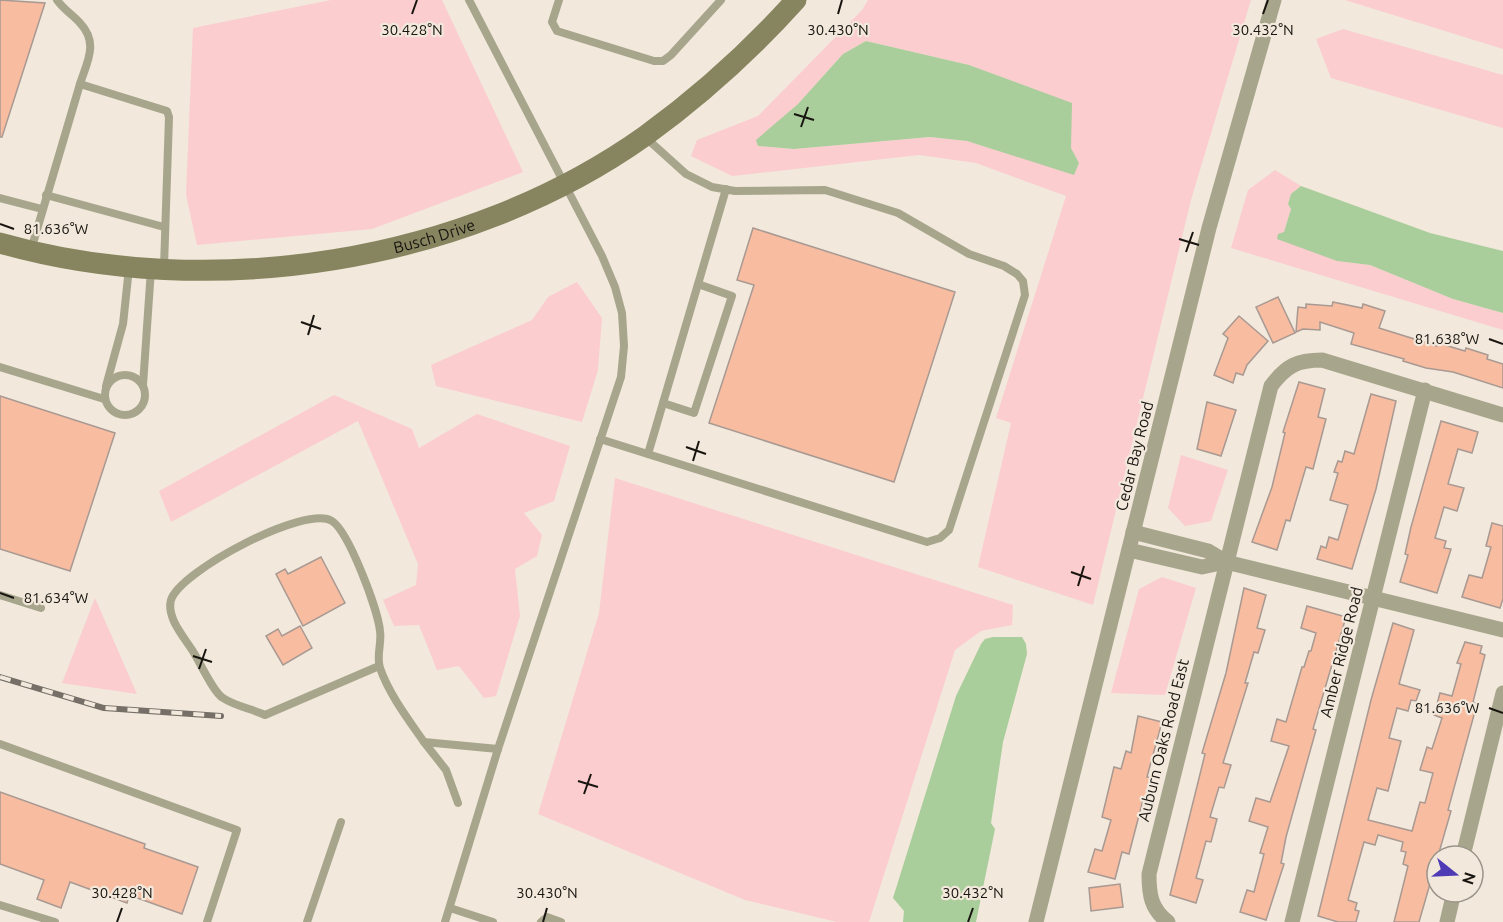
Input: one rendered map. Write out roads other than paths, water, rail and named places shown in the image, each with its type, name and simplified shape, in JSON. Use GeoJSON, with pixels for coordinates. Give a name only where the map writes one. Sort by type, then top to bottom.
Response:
{"type":"FeatureCollection","features":[{"type":"Feature","properties":{"kind":"street","name":"Busch Drive"},"geometry":{"type":"LineString","coordinates":[[0,243],[31,251],[129,267],[241,269],[298,265],[361,255],[467,225],[564,183],[644,136],[733,64],[796,0]]}},
{"type":"Feature","properties":{"kind":"street","name":"Cedar Bay Road"},"geometry":{"type":"LineString","coordinates":[[1036,922],[1209,228],[1274,0]]}},
{"type":"Feature","properties":{"kind":"street","name":"Auburn Oaks Road East"},"geometry":{"type":"LineString","coordinates":[[1168,922],[1159,916],[1152,904],[1149,874],[1271,386],[1281,372],[1303,360],[1322,360],[1503,415]]}},
{"type":"Feature","properties":{"kind":"street","name":"Amber Ridge Road"},"geometry":{"type":"LineString","coordinates":[[1292,922],[1425,390]]}},
{"type":"Feature","properties":{"kind":"street"},"geometry":{"type":"LineString","coordinates":[[1133,532],[1208,551],[1226,562],[1503,630]]}},
{"type":"Feature","properties":{"kind":"street"},"geometry":{"type":"LineString","coordinates":[[1129,550],[1202,567],[1226,562]]}},
{"type":"Feature","properties":{"kind":"street"},"geometry":{"type":"LineString","coordinates":[[1466,844],[1503,693]]}},
{"type":"Feature","properties":{"kind":"street"},"geometry":{"type":"LineString","coordinates":[[1447,922],[1451,904]]}},
{"type":"Feature","properties":{"kind":"lane"},"geometry":{"type":"LineString","coordinates":[[31,251],[91,51],[91,40],[80,23],[66,13],[57,0]]}},
{"type":"Feature","properties":{"kind":"lane"},"geometry":{"type":"LineString","coordinates":[[445,922],[498,749],[621,376],[624,346],[622,313],[602,256],[469,0]]}},
{"type":"Feature","properties":{"kind":"lane"},"geometry":{"type":"LineString","coordinates":[[559,0],[552,22],[557,31],[654,61],[663,61],[671,56],[721,0]]}},
{"type":"Feature","properties":{"kind":"lane"},"geometry":{"type":"LineString","coordinates":[[0,367],[104,399],[112,411],[118,415],[131,415],[142,406],[145,399],[143,387],[164,227],[169,117],[167,111],[80,84]]}},
{"type":"Feature","properties":{"kind":"lane"},"geometry":{"type":"LineString","coordinates":[[600,439],[927,542],[940,538],[949,530],[1025,295],[1023,281],[1010,270],[969,254],[898,213],[825,190],[712,187],[686,174],[644,136]]}},
{"type":"Feature","properties":{"kind":"lane"},"geometry":{"type":"LineString","coordinates":[[648,454],[726,189]]}},
{"type":"Feature","properties":{"kind":"lane"},"geometry":{"type":"LineString","coordinates":[[46,195],[164,227]]}},
{"type":"Feature","properties":{"kind":"lane"},"geometry":{"type":"LineString","coordinates":[[0,198],[42,209]]}},
{"type":"Feature","properties":{"kind":"lane"},"geometry":{"type":"LineString","coordinates":[[104,399],[123,324],[129,267]]}},
{"type":"Feature","properties":{"kind":"lane"},"geometry":{"type":"LineString","coordinates":[[663,403],[694,413],[732,296],[698,284]]}},
{"type":"Feature","properties":{"kind":"lane"},"geometry":{"type":"LineString","coordinates":[[106,386],[115,377],[128,375],[137,378],[143,387]]}},
{"type":"Feature","properties":{"kind":"lane"},"geometry":{"type":"LineString","coordinates":[[379,666],[265,715],[221,698],[172,618],[171,600],[181,585],[204,565],[283,526],[308,519],[329,519],[341,528],[361,568],[380,631],[379,666],[405,714],[446,770],[458,803]]}},
{"type":"Feature","properties":{"kind":"lane"},"geometry":{"type":"LineString","coordinates":[[0,595],[41,608]]}},
{"type":"Feature","properties":{"kind":"lane"},"geometry":{"type":"LineString","coordinates":[[424,742],[498,749]]}},
{"type":"Feature","properties":{"kind":"lane"},"geometry":{"type":"LineString","coordinates":[[0,744],[237,830],[207,922]]}},
{"type":"Feature","properties":{"kind":"lane"},"geometry":{"type":"LineString","coordinates":[[307,922],[342,822]]}},
{"type":"Feature","properties":{"kind":"lane"},"geometry":{"type":"LineString","coordinates":[[0,905],[55,922]]}},
{"type":"Feature","properties":{"kind":"lane"},"geometry":{"type":"LineString","coordinates":[[450,908],[493,922]]}},
{"type":"Feature","properties":{"kind":"lane"},"geometry":{"type":"LineString","coordinates":[[541,922],[547,917],[561,922]]}},
{"type":"Feature","properties":{"kind":"railway"},"geometry":{"type":"LineString","coordinates":[[0,677],[104,708],[221,716]]}}]}
